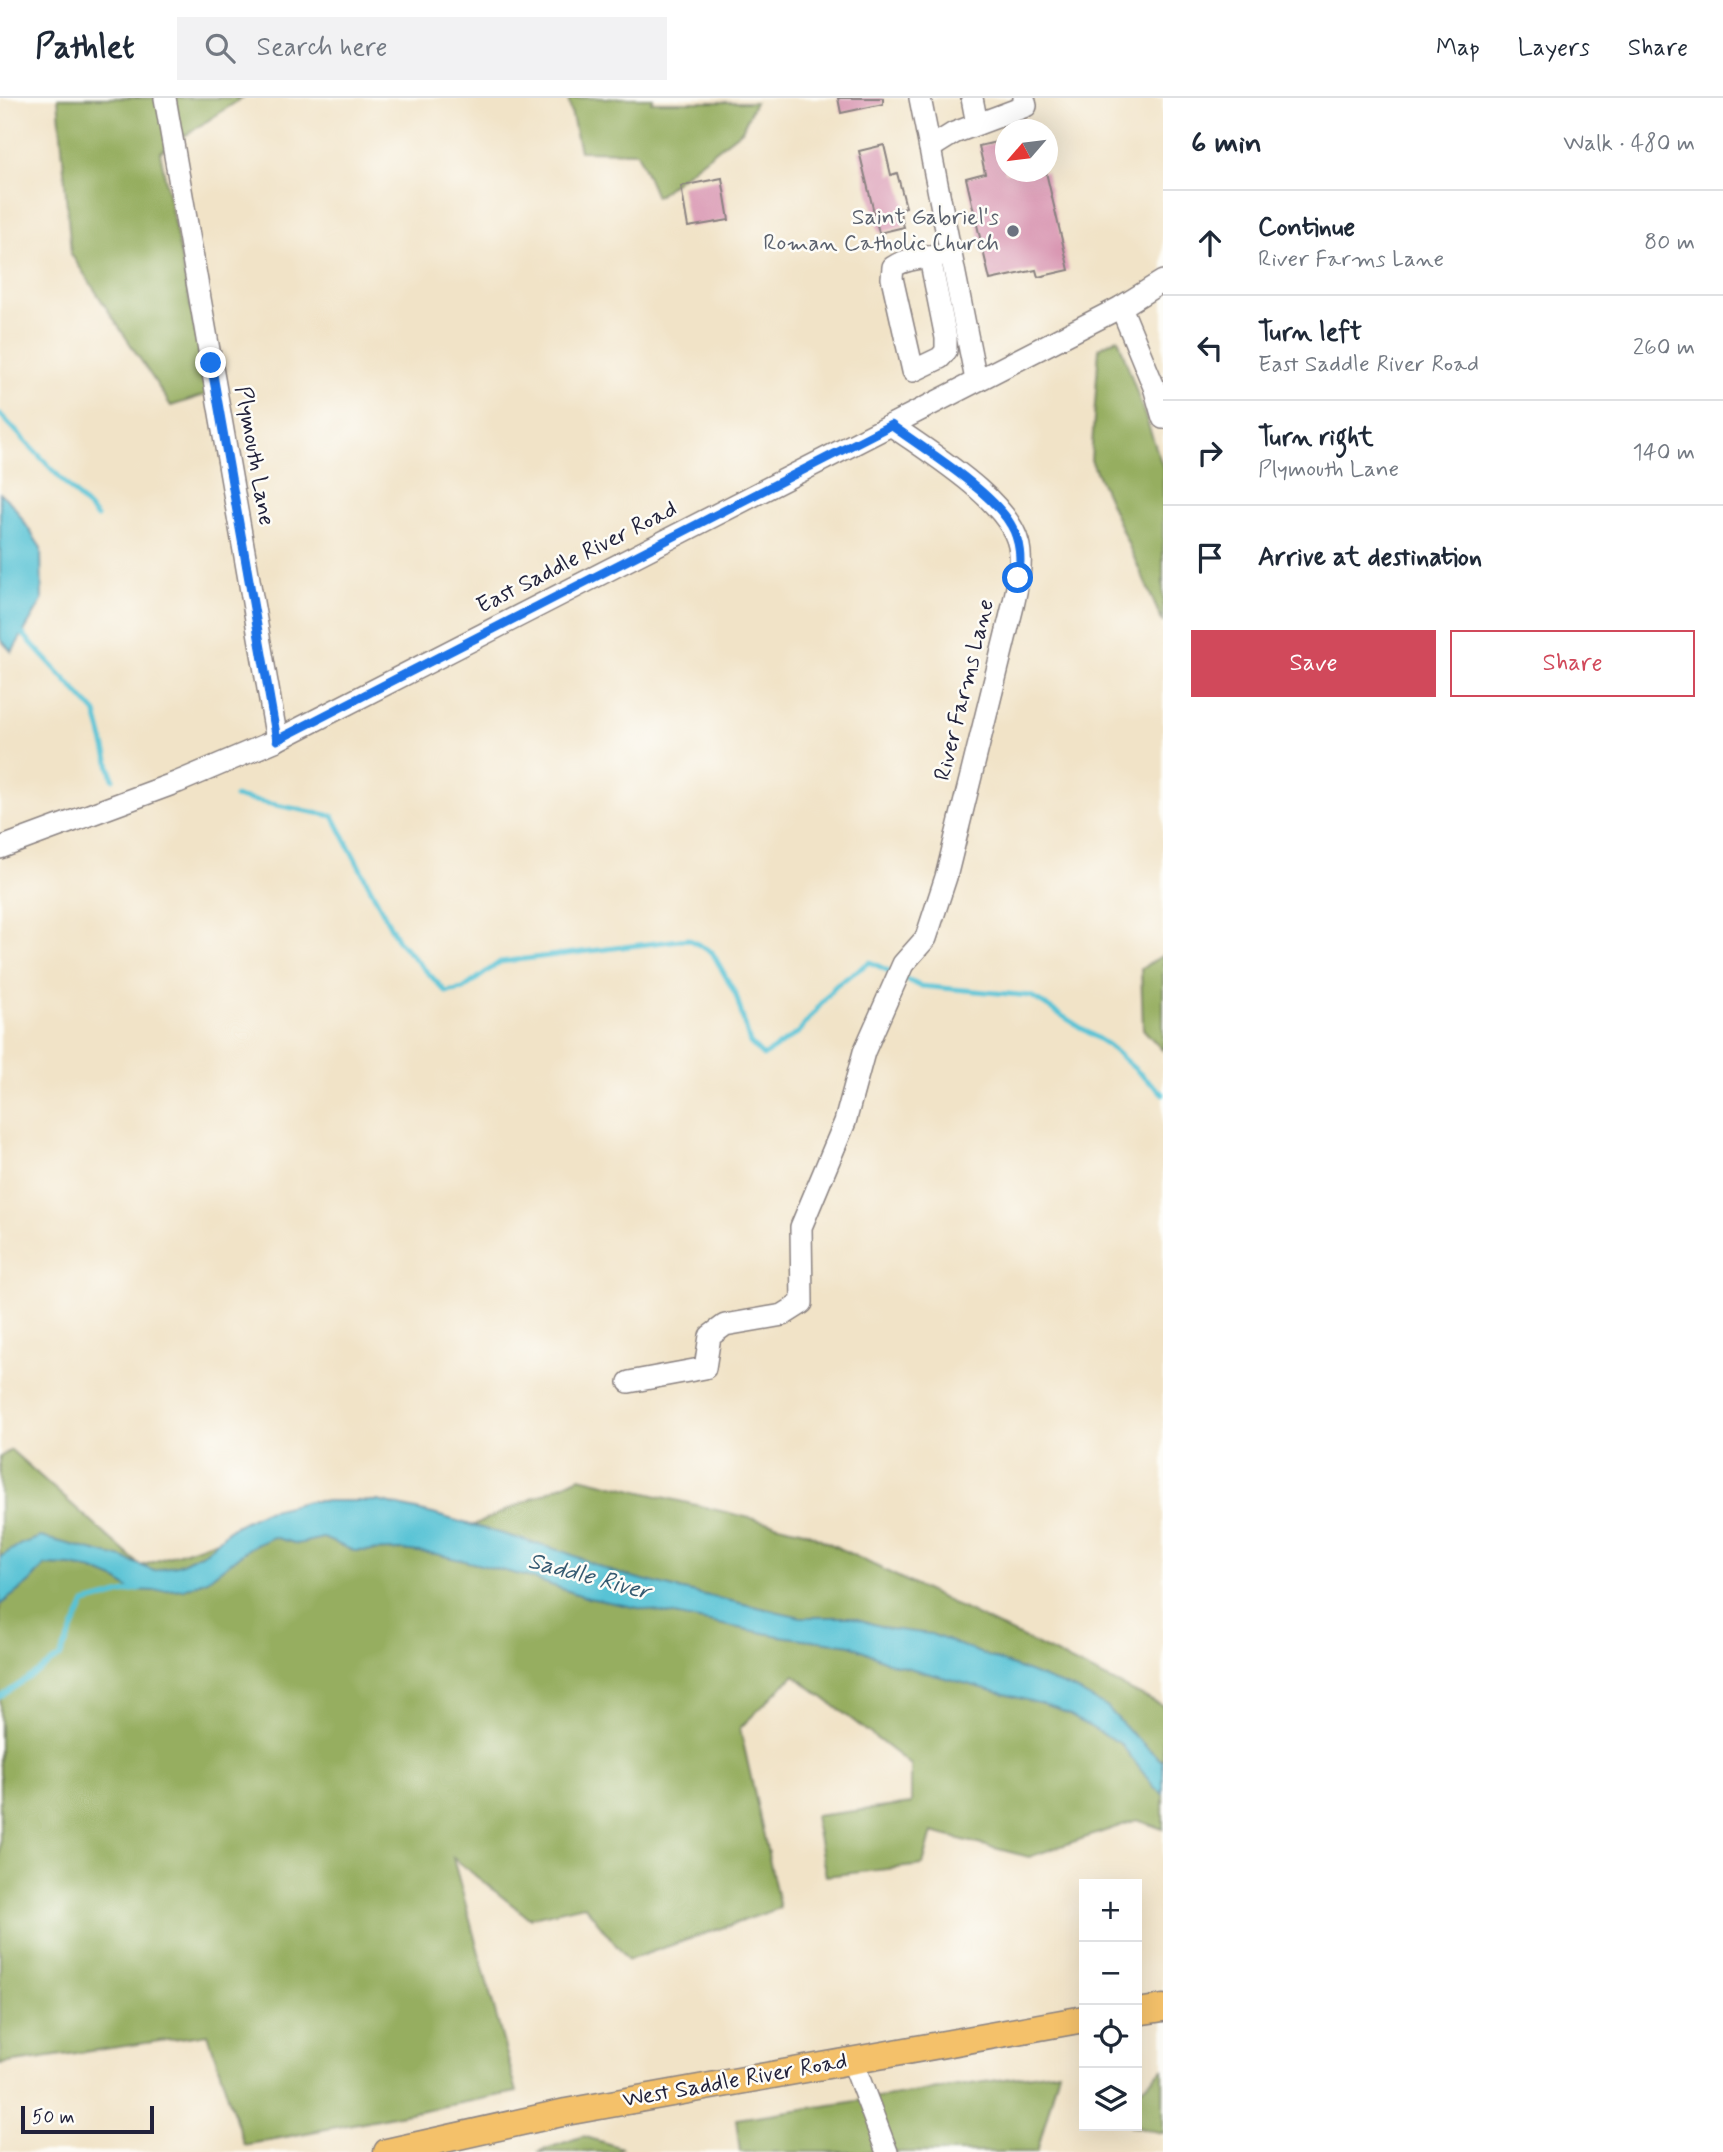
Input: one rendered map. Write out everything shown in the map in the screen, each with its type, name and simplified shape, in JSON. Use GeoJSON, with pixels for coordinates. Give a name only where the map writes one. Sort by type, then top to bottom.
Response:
{"type":"FeatureCollection","features":[{"type":"Feature","properties":{"kind":"main road"},"geometry":{"type":"LineString","coordinates":[[1142,2011],[1163,2008]]}},
{"type":"Feature","properties":{"kind":"main road","name":"West Saddle River Road"},"geometry":{"type":"LineString","coordinates":[[387,2152],[566,2112],[1079,2020]]}},
{"type":"Feature","properties":{"kind":"street","name":"Plymouth Lane"},"geometry":{"type":"LineString","coordinates":[[165,98],[277,740]]}},
{"type":"Feature","properties":{"kind":"street"},"geometry":{"type":"LineString","coordinates":[[920,98],[930,148],[941,256],[950,304],[976,380]]}},
{"type":"Feature","properties":{"kind":"street"},"geometry":{"type":"LineString","coordinates":[[972,98],[977,124]]}},
{"type":"Feature","properties":{"kind":"street"},"geometry":{"type":"LineString","coordinates":[[930,148],[954,133],[1026,106],[1024,98]]}},
{"type":"Feature","properties":{"kind":"street"},"geometry":{"type":"LineString","coordinates":[[941,256],[899,263],[893,267],[892,278],[913,371],[940,358],[947,351],[950,304]]}},
{"type":"Feature","properties":{"kind":"street","name":"East Saddle River Road"},"geometry":{"type":"LineString","coordinates":[[0,848],[178,782],[277,740],[1121,307],[1163,281]]}},
{"type":"Feature","properties":{"kind":"street"},"geometry":{"type":"LineString","coordinates":[[1121,307],[1154,387],[1163,418]]}},
{"type":"Feature","properties":{"kind":"street","name":"River Farms Lane"},"geometry":{"type":"LineString","coordinates":[[629,1382],[705,1368],[709,1336],[725,1325],[783,1315],[802,1303],[801,1227],[845,1122],[864,1052],[903,964],[926,938],[946,877],[1013,606],[1019,572],[1019,547],[1012,526],[997,505],[891,425]]}},
{"type":"Feature","properties":{"kind":"street"},"geometry":{"type":"LineString","coordinates":[[852,2060],[887,2152]]}},
{"type":"Feature","properties":{"kind":"green space"},"geometry":{"type":"Polygon","coordinates":[[[58,98],[242,98],[160,152],[208,394],[171,406],[71,254],[58,98]]]}},
{"type":"Feature","properties":{"kind":"green space"},"geometry":{"type":"Polygon","coordinates":[[[568,98],[653,98],[651,102],[755,102],[742,130],[656,197],[637,152],[580,151],[568,98]]]}},
{"type":"Feature","properties":{"kind":"green space"},"geometry":{"type":"Polygon","coordinates":[[[1118,338],[1163,468],[1163,623],[1091,460],[1099,348],[1118,338]]]}},
{"type":"Feature","properties":{"kind":"green space"},"geometry":{"type":"Polygon","coordinates":[[[1163,955],[1163,1051],[1143,1029],[1141,969],[1163,955]]]}},
{"type":"Feature","properties":{"kind":"green space"},"geometry":{"type":"Polygon","coordinates":[[[11,1450],[141,1566],[271,1522],[461,1531],[580,1477],[804,1531],[1163,1706],[1163,1829],[1137,1820],[1029,1857],[932,1832],[923,1865],[826,1876],[814,1816],[911,1804],[911,1765],[794,1675],[740,1728],[780,1908],[628,1960],[584,1905],[529,1918],[453,1858],[517,2092],[244,2145],[208,2034],[0,2064],[0,1457],[11,1450]]]}},
{"type":"Feature","properties":{"kind":"green space"},"geometry":{"type":"Polygon","coordinates":[[[1163,2069],[1163,2133],[1142,2129],[1142,2088],[1163,2069]]]}},
{"type":"Feature","properties":{"kind":"green space"},"geometry":{"type":"Polygon","coordinates":[[[1059,2071],[1037,2152],[740,2152],[736,2119],[1059,2071]]]}},
{"type":"Feature","properties":{"kind":"green space"},"geometry":{"type":"Polygon","coordinates":[[[583,2136],[622,2148],[615,2152],[537,2152],[583,2136]]]}},
{"type":"Feature","properties":{"kind":"water"},"geometry":{"type":"Polygon","coordinates":[[[0,493],[13,505],[41,548],[42,601],[12,652],[0,639],[0,493]]]}},
{"type":"Feature","properties":{"kind":"water","name":"Saddle River"},"geometry":{"type":"Polygon","coordinates":[[[309,1501],[378,1501],[565,1552],[613,1572],[674,1588],[801,1617],[851,1617],[889,1629],[931,1634],[1078,1691],[1108,1708],[1163,1762],[1163,1794],[1154,1787],[1121,1744],[1056,1708],[890,1663],[851,1645],[779,1636],[588,1598],[525,1576],[436,1554],[401,1550],[354,1551],[323,1538],[297,1544],[273,1537],[251,1547],[207,1580],[184,1589],[130,1590],[119,1581],[93,1570],[45,1565],[30,1582],[0,1605],[0,1557],[21,1544],[41,1537],[123,1558],[154,1571],[180,1564],[207,1551],[231,1528],[263,1512],[309,1501]]]}},
{"type":"Feature","properties":{"kind":"building"},"geometry":{"type":"Polygon","coordinates":[[[838,98],[883,98],[883,104],[841,113],[838,98]]]}},
{"type":"Feature","properties":{"kind":"building","name":"Saint Gabriel's Roman Catholic Church"},"geometry":{"type":"Polygon","coordinates":[[[995,142],[995,182],[1048,182],[1069,270],[1038,277],[1036,270],[990,280],[966,178],[985,173],[979,146],[995,142]]]}},
{"type":"Feature","properties":{"kind":"building"},"geometry":{"type":"Polygon","coordinates":[[[884,145],[891,175],[897,173],[906,207],[899,209],[904,227],[879,233],[859,151],[884,145]]]}},
{"type":"Feature","properties":{"kind":"building"},"geometry":{"type":"Polygon","coordinates":[[[722,178],[729,220],[688,227],[681,186],[722,178]]]}},
{"type":"Feature","properties":{"kind":"waterway"},"geometry":{"type":"LineString","coordinates":[[0,414],[97,517]]}},
{"type":"Feature","properties":{"kind":"waterway"},"geometry":{"type":"LineString","coordinates":[[23,634],[96,713],[113,779]]}},
{"type":"Feature","properties":{"kind":"waterway"},"geometry":{"type":"LineString","coordinates":[[235,797],[333,816],[398,941],[446,992],[463,989],[500,962],[688,939],[712,952],[736,995],[750,1043],[763,1056],[799,1032],[836,985],[870,962],[893,973]]}},
{"type":"Feature","properties":{"kind":"waterway"},"geometry":{"type":"LineString","coordinates":[[902,977],[920,986],[1031,996],[1108,1045],[1163,1094]]}},
{"type":"Feature","properties":{"kind":"waterway"},"geometry":{"type":"LineString","coordinates":[[0,1697],[60,1657],[85,1603],[141,1588]]}},
{"type":"Feature","properties":{"kind":"place","name":"Saint Gabriel's Roman Catholic Church"},"geometry":{"type":"Point","coordinates":[1013,231]}},
{"type":"Feature","properties":{"kind":"route"},"geometry":{"type":"LineString","coordinates":[[211,363],[277,740],[891,425],[997,505],[1012,526],[1019,547],[1018,578]]}}]}
